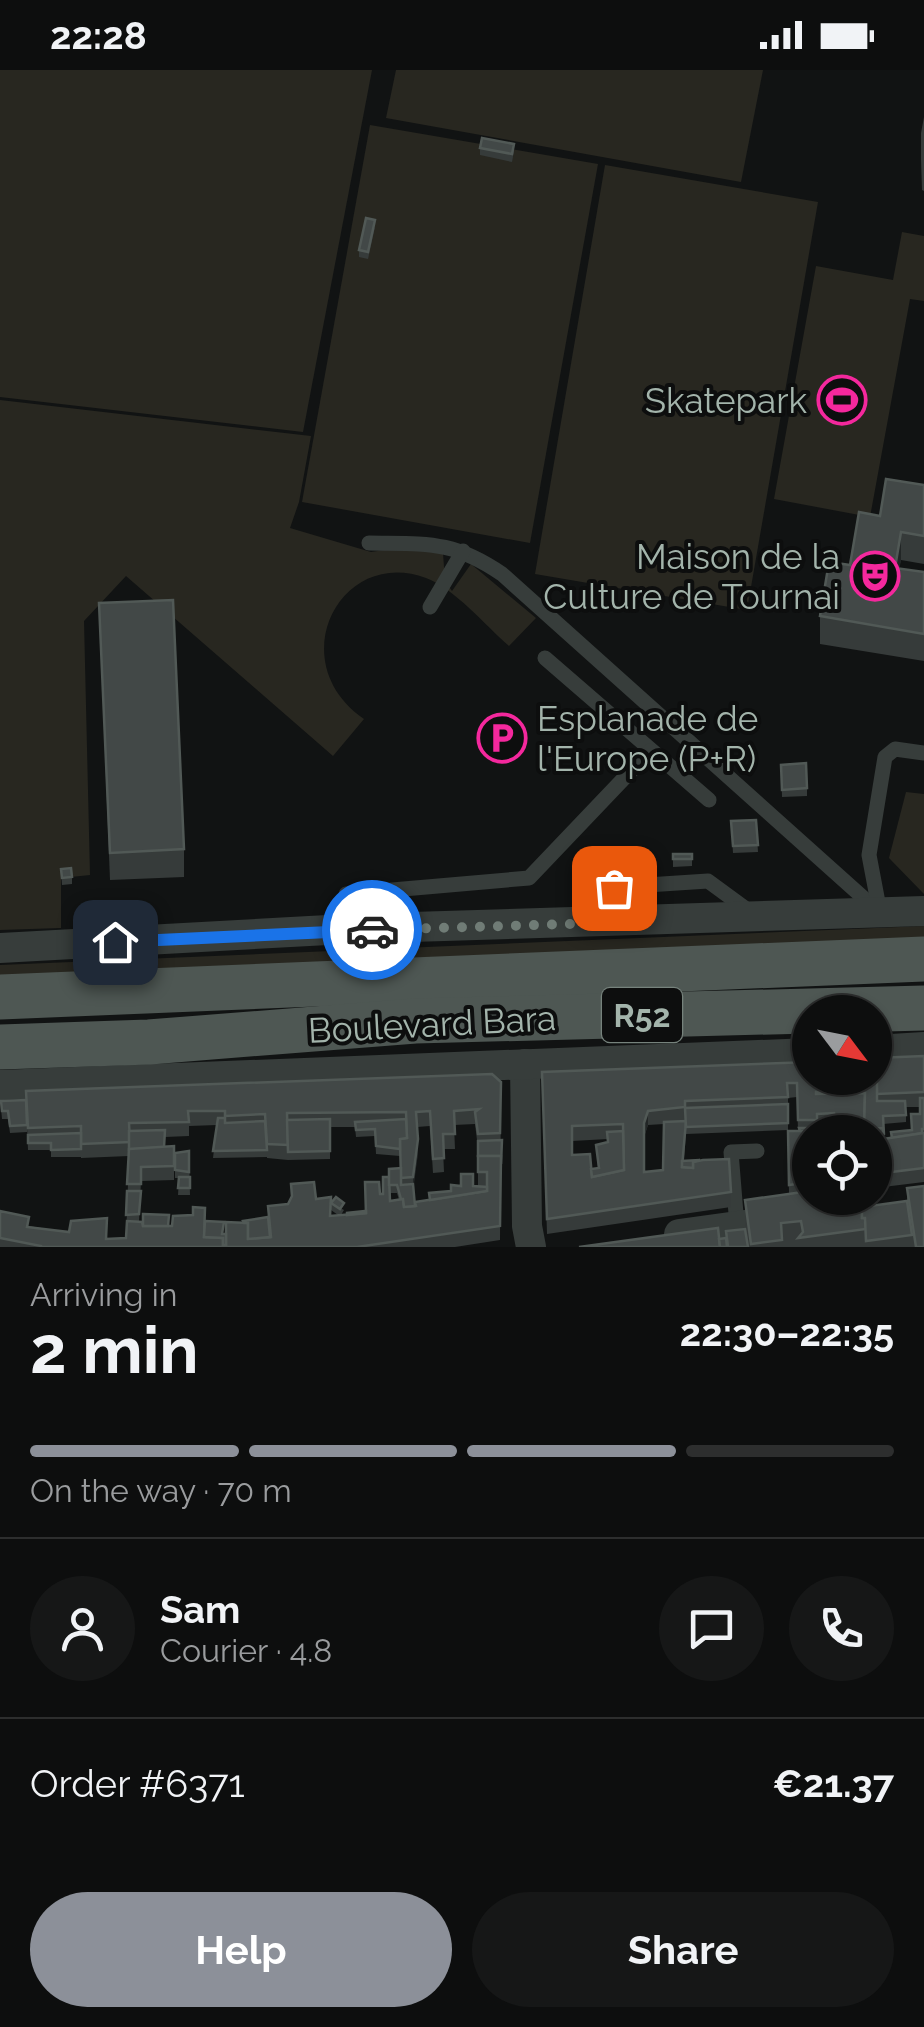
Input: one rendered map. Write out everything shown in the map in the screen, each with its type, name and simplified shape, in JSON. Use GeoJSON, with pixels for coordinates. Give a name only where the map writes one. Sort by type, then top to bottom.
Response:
{"type":"FeatureCollection","features":[{"type":"Feature","properties":{"kind":"main road","name":"Boulevard Bara"},"geometry":{"type":"LineString","coordinates":[[0,998],[924,959]]}},
{"type":"Feature","properties":{"kind":"main road","name":"R52"},"geometry":{"type":"LineString","coordinates":[[892,1014],[924,988]]}},
{"type":"Feature","properties":{"kind":"main road","name":"Boulevard Bara"},"geometry":{"type":"LineString","coordinates":[[892,1022],[924,1008]]}},
{"type":"Feature","properties":{"kind":"main road","name":"Boulevard Bara"},"geometry":{"type":"LineString","coordinates":[[0,1047],[149,1042],[415,1021],[792,1028]]}},
{"type":"Feature","properties":{"kind":"street"},"geometry":{"type":"LineString","coordinates":[[0,948],[346,929],[924,911]]}},
{"type":"Feature","properties":{"kind":"street","name":"Boulevard Bara"},"geometry":{"type":"LineString","coordinates":[[892,1037],[924,1047]]}},
{"type":"Feature","properties":{"kind":"street","name":"Boulevard Bara"},"geometry":{"type":"LineString","coordinates":[[0,1084],[792,1054]]}},
{"type":"Feature","properties":{"kind":"street"},"geometry":{"type":"LineString","coordinates":[[525,1064],[527,1226],[531,1247]]}},
{"type":"Feature","properties":{"kind":"street"},"geometry":{"type":"LineString","coordinates":[[657,1238],[732,1233],[814,1216]]}},
{"type":"Feature","properties":{"kind":"lane"},"geometry":{"type":"LineString","coordinates":[[369,542],[444,545],[464,551],[502,574],[880,913]]}},
{"type":"Feature","properties":{"kind":"lane"},"geometry":{"type":"LineString","coordinates":[[430,606],[464,551]]}},
{"type":"Feature","properties":{"kind":"lane"},"geometry":{"type":"LineString","coordinates":[[546,658],[709,800]]}},
{"type":"Feature","properties":{"kind":"lane"},"geometry":{"type":"LineString","coordinates":[[880,913],[869,855],[885,757],[894,749],[924,753]]}},
{"type":"Feature","properties":{"kind":"lane"},"geometry":{"type":"LineString","coordinates":[[346,929],[346,894],[530,878],[650,751]]}},
{"type":"Feature","properties":{"kind":"lane"},"geometry":{"type":"LineString","coordinates":[[732,1233],[731,1152],[758,1151]]}},
{"type":"Feature","properties":{"kind":"shaded area"},"geometry":{"type":"Polygon","coordinates":[[[0,70],[372,70],[303,432],[0,397],[0,70]]]}},
{"type":"Feature","properties":{"kind":"shaded area"},"geometry":{"type":"Polygon","coordinates":[[[396,70],[763,70],[741,182],[386,118],[396,70]]]}},
{"type":"Feature","properties":{"kind":"shaded area"},"geometry":{"type":"Polygon","coordinates":[[[370,125],[598,164],[530,543],[302,502],[370,125]]]}},
{"type":"Feature","properties":{"kind":"shaded area"},"geometry":{"type":"Polygon","coordinates":[[[605,165],[818,202],[747,610],[535,574],[605,165]]]}},
{"type":"Feature","properties":{"kind":"shaded area","name":"Skatepark"},"geometry":{"type":"Polygon","coordinates":[[[902,232],[924,236],[924,301],[910,299],[870,517],[774,499],[816,266],[893,280],[902,232]]]}},
{"type":"Feature","properties":{"kind":"shaded area"},"geometry":{"type":"Polygon","coordinates":[[[0,400],[311,436],[290,528],[371,552],[397,548],[443,553],[445,581],[452,591],[471,564],[536,618],[509,646],[437,583],[395,573],[368,579],[347,594],[332,615],[324,641],[327,668],[339,695],[364,719],[333,756],[126,576],[84,621],[90,875],[61,878],[61,928],[0,930],[0,400]]]}},
{"type":"Feature","properties":{"kind":"shaded area"},"geometry":{"type":"Polygon","coordinates":[[[906,792],[924,794],[924,894],[889,858],[906,792]]]}},
{"type":"Feature","properties":{"kind":"shaded area"},"geometry":{"type":"Polygon","coordinates":[[[924,926],[924,939],[0,978],[0,965],[924,926]]]}},
{"type":"Feature","properties":{"kind":"building"},"geometry":{"type":"Polygon","coordinates":[[[482,138],[514,144],[512,154],[480,148],[482,138]]]}},
{"type":"Feature","properties":{"kind":"building"},"geometry":{"type":"Polygon","coordinates":[[[366,218],[375,220],[368,252],[359,250],[366,218]]]}},
{"type":"Feature","properties":{"kind":"building","name":"Maison de la Culture de Tournai"},"geometry":{"type":"Polygon","coordinates":[[[886,479],[924,485],[924,536],[901,532],[895,568],[924,572],[924,634],[820,616],[829,562],[850,565],[859,512],[880,516],[886,479]]]}},
{"type":"Feature","properties":{"kind":"building"},"geometry":{"type":"Polygon","coordinates":[[[173,600],[184,849],[110,853],[99,603],[173,600]]]}},
{"type":"Feature","properties":{"kind":"building"},"geometry":{"type":"Polygon","coordinates":[[[806,763],[807,788],[782,790],[781,765],[806,763]]]}},
{"type":"Feature","properties":{"kind":"building"},"geometry":{"type":"Polygon","coordinates":[[[756,820],[758,845],[733,846],[731,821],[756,820]]]}},
{"type":"Feature","properties":{"kind":"building"},"geometry":{"type":"Polygon","coordinates":[[[673,854],[692,854],[692,859],[673,859],[673,854]]]}},
{"type":"Feature","properties":{"kind":"building"},"geometry":{"type":"Polygon","coordinates":[[[71,868],[72,877],[62,878],[61,869],[71,868]]]}},
{"type":"Feature","properties":{"kind":"building"},"geometry":{"type":"Polygon","coordinates":[[[924,1056],[924,1092],[892,1093],[892,1057],[924,1056]]]}},
{"type":"Feature","properties":{"kind":"building"},"geometry":{"type":"Polygon","coordinates":[[[792,1063],[788,1097],[685,1101],[685,1107],[648,1111],[644,1123],[644,1172],[663,1170],[664,1122],[686,1121],[682,1167],[693,1168],[693,1162],[703,1160],[729,1159],[731,1192],[547,1219],[542,1072],[792,1063]],[[623,1124],[572,1126],[572,1155],[590,1154],[592,1177],[624,1170],[623,1124]]]}},
{"type":"Feature","properties":{"kind":"building"},"geometry":{"type":"Polygon","coordinates":[[[492,1074],[501,1082],[500,1133],[478,1134],[475,1112],[479,1109],[454,1111],[455,1134],[443,1134],[444,1158],[433,1159],[430,1111],[416,1112],[418,1139],[413,1177],[401,1178],[400,1139],[407,1138],[406,1112],[287,1113],[288,1145],[267,1144],[265,1114],[225,1116],[225,1111],[188,1111],[189,1122],[129,1123],[130,1142],[81,1144],[81,1126],[28,1128],[26,1091],[492,1074]]]}},
{"type":"Feature","properties":{"kind":"building"},"geometry":{"type":"Polygon","coordinates":[[[797,1095],[865,1095],[864,1115],[798,1115],[797,1095]]]}},
{"type":"Feature","properties":{"kind":"building"},"geometry":{"type":"Polygon","coordinates":[[[865,1095],[877,1095],[877,1101],[905,1101],[906,1115],[864,1115],[865,1095]]]}},
{"type":"Feature","properties":{"kind":"building"},"geometry":{"type":"Polygon","coordinates":[[[920,1098],[924,1098],[922,1133],[892,1138],[892,1132],[912,1130],[911,1114],[920,1114],[920,1098]]]}},
{"type":"Feature","properties":{"kind":"building"},"geometry":{"type":"Polygon","coordinates":[[[26,1100],[27,1125],[10,1126],[8,1111],[2,1111],[1,1101],[26,1100]]]}},
{"type":"Feature","properties":{"kind":"building"},"geometry":{"type":"Polygon","coordinates":[[[788,1104],[788,1123],[686,1127],[685,1108],[788,1104]]]}},
{"type":"Feature","properties":{"kind":"building"},"geometry":{"type":"Polygon","coordinates":[[[218,1118],[225,1118],[225,1123],[265,1121],[267,1150],[213,1151],[218,1118]]]}},
{"type":"Feature","properties":{"kind":"building"},"geometry":{"type":"Polygon","coordinates":[[[330,1119],[330,1151],[288,1152],[287,1120],[330,1119]]]}},
{"type":"Feature","properties":{"kind":"building"},"geometry":{"type":"Polygon","coordinates":[[[406,1119],[407,1138],[400,1139],[400,1149],[376,1146],[375,1129],[356,1130],[355,1122],[406,1119]]]}},
{"type":"Feature","properties":{"kind":"building"},"geometry":{"type":"Polygon","coordinates":[[[165,1130],[164,1147],[129,1150],[129,1131],[165,1130]]]}},
{"type":"Feature","properties":{"kind":"building"},"geometry":{"type":"Polygon","coordinates":[[[623,1131],[624,1170],[592,1177],[591,1169],[599,1168],[596,1145],[608,1142],[607,1132],[623,1131]]]}},
{"type":"Feature","properties":{"kind":"building"},"geometry":{"type":"Polygon","coordinates":[[[788,1131],[792,1131],[792,1185],[789,1185],[788,1131]]]}},
{"type":"Feature","properties":{"kind":"building"},"geometry":{"type":"Polygon","coordinates":[[[81,1133],[81,1149],[51,1150],[51,1143],[28,1143],[28,1135],[81,1133]]]}},
{"type":"Feature","properties":{"kind":"building"},"geometry":{"type":"Polygon","coordinates":[[[924,1133],[924,1168],[892,1172],[892,1138],[924,1133]]]}},
{"type":"Feature","properties":{"kind":"building"},"geometry":{"type":"Polygon","coordinates":[[[502,1140],[501,1164],[501,1156],[478,1156],[478,1141],[502,1140]]]}},
{"type":"Feature","properties":{"kind":"building"},"geometry":{"type":"Polygon","coordinates":[[[174,1146],[174,1166],[141,1167],[141,1184],[127,1184],[129,1149],[174,1146]]]}},
{"type":"Feature","properties":{"kind":"building"},"geometry":{"type":"Polygon","coordinates":[[[189,1151],[189,1172],[175,1170],[175,1153],[189,1151]]]}},
{"type":"Feature","properties":{"kind":"building"},"geometry":{"type":"Polygon","coordinates":[[[478,1156],[501,1156],[500,1226],[357,1247],[41,1247],[0,1238],[0,1211],[29,1217],[27,1227],[69,1232],[71,1221],[107,1218],[106,1239],[126,1238],[127,1221],[142,1222],[143,1226],[172,1226],[173,1216],[193,1215],[193,1207],[205,1208],[204,1237],[223,1238],[226,1246],[226,1222],[248,1223],[248,1239],[271,1237],[268,1206],[288,1204],[291,1184],[314,1182],[316,1199],[331,1197],[330,1216],[366,1213],[365,1182],[379,1182],[383,1194],[383,1177],[389,1177],[390,1201],[403,1199],[404,1207],[416,1206],[415,1202],[487,1191],[487,1172],[478,1172],[478,1156]]]}},
{"type":"Feature","properties":{"kind":"building"},"geometry":{"type":"Polygon","coordinates":[[[700,1160],[693,1162],[693,1168],[682,1167],[682,1161],[700,1160]]]}},
{"type":"Feature","properties":{"kind":"building"},"geometry":{"type":"Polygon","coordinates":[[[401,1168],[401,1185],[413,1184],[415,1206],[404,1207],[397,1185],[389,1185],[389,1169],[401,1168]]]}},
{"type":"Feature","properties":{"kind":"building"},"geometry":{"type":"Polygon","coordinates":[[[461,1174],[473,1174],[473,1186],[487,1187],[487,1191],[430,1200],[429,1193],[451,1191],[451,1185],[461,1186],[461,1174]]]}},
{"type":"Feature","properties":{"kind":"building"},"geometry":{"type":"Polygon","coordinates":[[[179,1177],[190,1177],[190,1188],[178,1188],[179,1177]]]}},
{"type":"Feature","properties":{"kind":"building"},"geometry":{"type":"Polygon","coordinates":[[[924,1186],[924,1247],[916,1247],[907,1188],[924,1186]]]}},
{"type":"Feature","properties":{"kind":"building"},"geometry":{"type":"Polygon","coordinates":[[[127,1191],[141,1191],[139,1214],[126,1215],[127,1191]]]}},
{"type":"Feature","properties":{"kind":"building"},"geometry":{"type":"Polygon","coordinates":[[[792,1193],[792,1215],[862,1215],[866,1229],[798,1238],[803,1232],[801,1221],[781,1223],[782,1240],[751,1244],[745,1200],[792,1193]]]}},
{"type":"Feature","properties":{"kind":"building"},"geometry":{"type":"Polygon","coordinates":[[[336,1197],[344,1203],[340,1209],[331,1203],[336,1197]]]}},
{"type":"Feature","properties":{"kind":"building"},"geometry":{"type":"Polygon","coordinates":[[[907,1201],[912,1235],[866,1241],[862,1215],[892,1215],[892,1203],[907,1201]]]}},
{"type":"Feature","properties":{"kind":"building"},"geometry":{"type":"Polygon","coordinates":[[[143,1214],[169,1215],[168,1226],[143,1226],[143,1214]]]}},
{"type":"Feature","properties":{"kind":"building"},"geometry":{"type":"Polygon","coordinates":[[[268,1217],[270,1237],[248,1239],[248,1223],[243,1221],[268,1217]]]}},
{"type":"Feature","properties":{"kind":"building"},"geometry":{"type":"Polygon","coordinates":[[[205,1221],[224,1222],[222,1234],[226,1234],[226,1245],[223,1238],[204,1237],[205,1221]]]}},
{"type":"Feature","properties":{"kind":"building"},"geometry":{"type":"Polygon","coordinates":[[[718,1228],[720,1247],[579,1247],[718,1228]]]}},
{"type":"Feature","properties":{"kind":"building"},"geometry":{"type":"Polygon","coordinates":[[[745,1229],[748,1247],[728,1247],[726,1231],[745,1229]]]}},
{"type":"Feature","properties":{"kind":"way so far"},"geometry":{"type":"LineString","coordinates":[[372,930],[570,924],[601,888],[614,888]]}},
{"type":"Feature","properties":{"kind":"place","name":"Skatepark"},"geometry":{"type":"Point","coordinates":[842,400]}},
{"type":"Feature","properties":{"kind":"place","name":"Maison de la Culture de Tournai"},"geometry":{"type":"Point","coordinates":[875,576]}},
{"type":"Feature","properties":{"kind":"place","name":"Esplanade de l'Europe (P+R)"},"geometry":{"type":"Point","coordinates":[502,738]}},
{"type":"Feature","properties":{"kind":"route"},"geometry":{"type":"LineString","coordinates":[[115,942],[372,930]]}}]}
